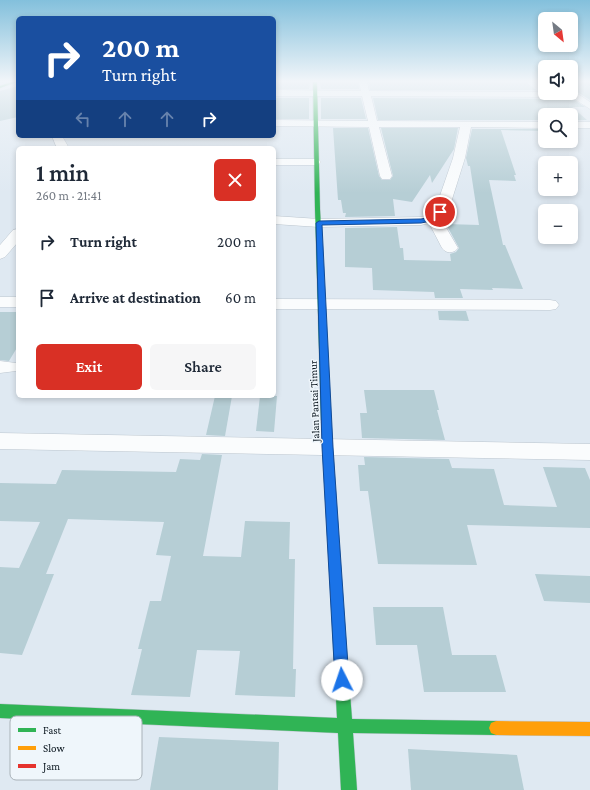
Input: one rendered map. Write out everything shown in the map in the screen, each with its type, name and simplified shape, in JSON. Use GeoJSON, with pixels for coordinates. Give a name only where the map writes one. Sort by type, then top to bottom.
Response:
{"type":"FeatureCollection","features":[{"type":"Feature","properties":{"kind":"street","name":"Jalan Pantai Timur"},"geometry":{"type":"LineString","coordinates":[[315,119],[315,162],[319,223],[328,447],[349,790]]}},
{"type":"Feature","properties":{"kind":"street"},"geometry":{"type":"LineString","coordinates":[[372,119],[386,176]]}},
{"type":"Feature","properties":{"kind":"street"},"geometry":{"type":"LineString","coordinates":[[276,123],[538,125]]}},
{"type":"Feature","properties":{"kind":"street"},"geometry":{"type":"LineString","coordinates":[[276,220],[319,223],[421,221],[434,218],[440,212],[459,158],[466,125]]}},
{"type":"Feature","properties":{"kind":"street"},"geometry":{"type":"LineString","coordinates":[[578,125],[590,125]]}},
{"type":"Feature","properties":{"kind":"street"},"geometry":{"type":"LineString","coordinates":[[276,162],[315,162]]}},
{"type":"Feature","properties":{"kind":"street"},"geometry":{"type":"LineString","coordinates":[[434,218],[446,245],[450,248]]}},
{"type":"Feature","properties":{"kind":"street"},"geometry":{"type":"LineString","coordinates":[[0,254],[16,235]]}},
{"type":"Feature","properties":{"kind":"street"},"geometry":{"type":"LineString","coordinates":[[0,302],[16,302]]}},
{"type":"Feature","properties":{"kind":"street"},"geometry":{"type":"LineString","coordinates":[[276,304],[550,305]]}},
{"type":"Feature","properties":{"kind":"street"},"geometry":{"type":"LineString","coordinates":[[0,441],[590,452]]}},
{"type":"Feature","properties":{"kind":"street"},"geometry":{"type":"LineString","coordinates":[[0,711],[115,716]]}},
{"type":"Feature","properties":{"kind":"street"},"geometry":{"type":"LineString","coordinates":[[142,717],[345,726],[590,729]]}},
{"type":"Feature","properties":{"kind":"building"},"geometry":{"type":"Polygon","coordinates":[[[0,119],[10,119],[0,121],[0,119]]]}},
{"type":"Feature","properties":{"kind":"building"},"geometry":{"type":"Polygon","coordinates":[[[378,119],[538,119],[378,120],[378,119]]]}},
{"type":"Feature","properties":{"kind":"building"},"geometry":{"type":"Polygon","coordinates":[[[333,128],[368,128],[379,176],[382,180],[390,180],[393,176],[381,128],[458,128],[454,149],[432,183],[430,175],[412,202],[393,199],[395,216],[345,217],[346,213],[343,213],[341,200],[338,200],[333,128]]]}},
{"type":"Feature","properties":{"kind":"building"},"geometry":{"type":"Polygon","coordinates":[[[472,129],[538,129],[538,131],[501,130],[516,175],[514,175],[516,181],[489,180],[503,245],[505,245],[523,289],[460,289],[463,298],[435,298],[434,292],[373,290],[372,268],[345,267],[345,228],[397,227],[400,248],[403,248],[404,260],[451,261],[450,254],[456,252],[459,248],[446,224],[479,225],[470,166],[468,166],[466,158],[472,129]]]}},
{"type":"Feature","properties":{"kind":"building"},"geometry":{"type":"Polygon","coordinates":[[[438,311],[466,311],[469,321],[439,320],[438,311]]]}},
{"type":"Feature","properties":{"kind":"building"},"geometry":{"type":"Polygon","coordinates":[[[0,312],[16,312],[16,349],[9,361],[0,360],[0,312]]]}},
{"type":"Feature","properties":{"kind":"building"},"geometry":{"type":"Polygon","coordinates":[[[364,390],[434,390],[439,410],[437,410],[445,440],[362,438],[360,413],[367,413],[364,390]]]}},
{"type":"Feature","properties":{"kind":"building"},"geometry":{"type":"Polygon","coordinates":[[[277,396],[274,432],[256,431],[260,398],[276,398],[277,396]]]}},
{"type":"Feature","properties":{"kind":"building"},"geometry":{"type":"Polygon","coordinates":[[[215,398],[232,398],[225,436],[206,435],[215,398]]]}},
{"type":"Feature","properties":{"kind":"building"},"geometry":{"type":"Polygon","coordinates":[[[202,454],[222,455],[203,556],[241,557],[245,521],[290,522],[289,559],[295,559],[293,669],[296,669],[295,697],[235,695],[240,651],[197,650],[190,697],[131,695],[142,649],[138,649],[150,601],[161,601],[171,556],[156,555],[164,522],[68,519],[46,574],[54,574],[22,655],[0,653],[0,567],[19,568],[40,522],[0,521],[0,483],[56,484],[62,470],[176,472],[180,459],[200,460],[202,454]]]}},
{"type":"Feature","properties":{"kind":"building"},"geometry":{"type":"Polygon","coordinates":[[[364,457],[449,459],[452,468],[494,469],[504,505],[557,507],[543,467],[585,468],[590,480],[590,528],[467,525],[477,565],[378,564],[368,491],[360,491],[358,465],[365,465],[364,457]]]}},
{"type":"Feature","properties":{"kind":"building"},"geometry":{"type":"Polygon","coordinates":[[[535,574],[590,576],[590,603],[544,601],[535,574]]]}},
{"type":"Feature","properties":{"kind":"building"},"geometry":{"type":"Polygon","coordinates":[[[373,607],[443,607],[452,655],[496,655],[506,692],[424,692],[417,645],[376,645],[373,607]]]}},
{"type":"Feature","properties":{"kind":"building"},"geometry":{"type":"Polygon","coordinates":[[[159,737],[279,742],[278,790],[150,790],[159,737]]]}},
{"type":"Feature","properties":{"kind":"building"},"geometry":{"type":"Polygon","coordinates":[[[408,749],[517,755],[524,790],[411,790],[408,749]]]}},
{"type":"Feature","properties":{"kind":"traffic: fast"},"geometry":{"type":"LineString","coordinates":[[315,119],[317,209],[326,420]]}},
{"type":"Feature","properties":{"kind":"traffic: fast"},"geometry":{"type":"LineString","coordinates":[[337,603],[349,790]]}},
{"type":"Feature","properties":{"kind":"traffic: fast"},"geometry":{"type":"LineString","coordinates":[[0,711],[115,716]]}},
{"type":"Feature","properties":{"kind":"traffic: fast"},"geometry":{"type":"LineString","coordinates":[[142,717],[345,726],[496,728]]}},
{"type":"Feature","properties":{"kind":"traffic: slow"},"geometry":{"type":"LineString","coordinates":[[496,728],[590,729]]}},
{"type":"Feature","properties":{"kind":"traffic: jam"},"geometry":{"type":"LineString","coordinates":[[326,420],[337,603]]}},
{"type":"Feature","properties":{"kind":"route"},"geometry":{"type":"LineString","coordinates":[[342,680],[328,447],[319,223],[421,221],[434,218],[438,216],[440,212]]}}]}
